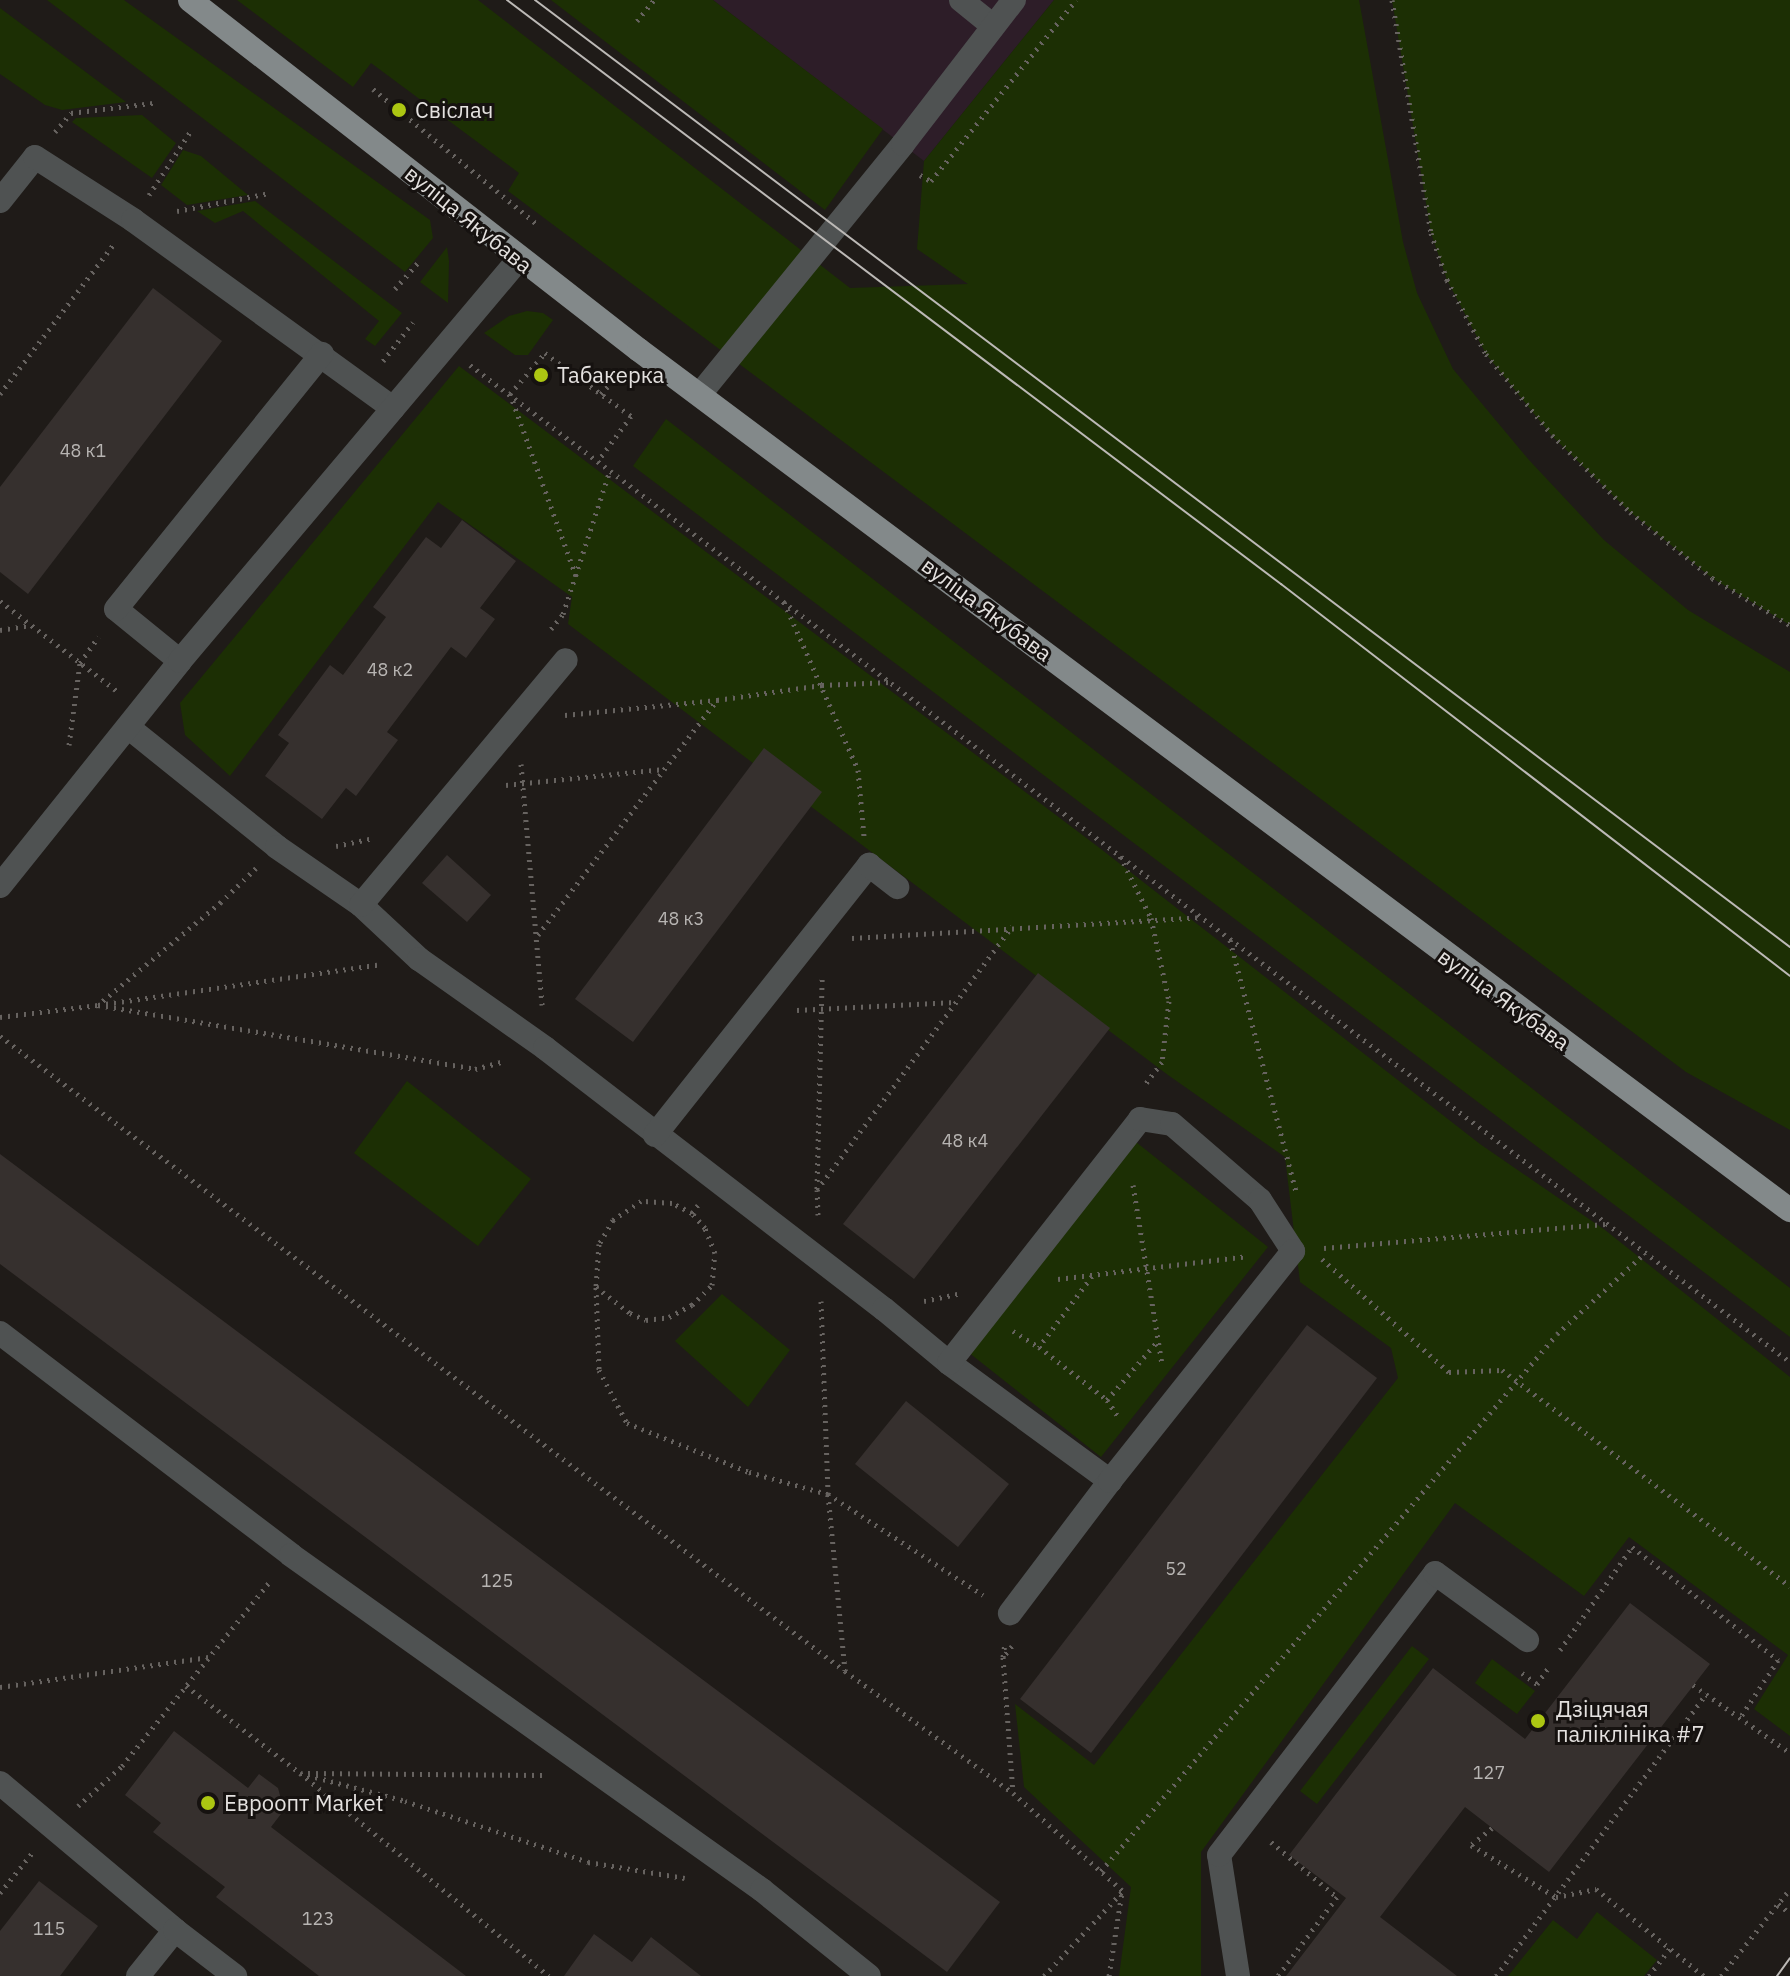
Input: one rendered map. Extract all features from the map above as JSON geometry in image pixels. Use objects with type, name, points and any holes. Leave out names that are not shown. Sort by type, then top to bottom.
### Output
[{"type":"main road","name":"вуліца Якубава","points":[[190,0],[519,259],[1437,949],[1790,1210]]},
{"type":"lane","points":[[961,0],[992,25]]},
{"type":"lane","points":[[700,394],[892,157],[1014,0]]},
{"type":"lane","points":[[0,201],[35,157],[133,220],[393,408]]},
{"type":"lane","points":[[0,886],[180,661],[519,259]]},
{"type":"lane","points":[[180,661],[116,609],[322,354]]},
{"type":"lane","points":[[361,905],[566,660]]},
{"type":"lane","points":[[135,719],[277,847],[361,905],[419,959],[545,1048],[713,1181],[884,1309],[949,1363],[1110,1481]]},
{"type":"lane","points":[[655,1135],[755,1011],[819,938],[869,865],[897,887]]},
{"type":"lane","points":[[949,1363],[1008,1283],[1140,1119],[1172,1124],[1260,1200],[1293,1251],[1110,1481],[1010,1613]]},
{"type":"lane","points":[[0,1333],[291,1555],[762,1890],[869,1976]]},
{"type":"lane","points":[[1238,1976],[1219,1855],[1435,1573],[1527,1640]]},
{"type":"lane","points":[[0,1783],[175,1930],[235,1976]]},
{"type":"lane","points":[[138,1976],[175,1930]]},
{"type":"path","points":[[637,21],[654,0]]},
{"type":"path","points":[[892,157],[931,181],[1076,0]]},
{"type":"path","points":[[1392,0],[1431,233],[1447,280],[1486,354],[1552,435],[1630,512],[1712,578],[1790,625]]},
{"type":"path","points":[[373,89],[486,182]]},
{"type":"path","points":[[35,157],[71,113],[153,103]]},
{"type":"path","points":[[0,394],[133,220],[190,132]]},
{"type":"path","points":[[133,220],[270,193]]},
{"type":"path","points":[[395,289],[420,260]]},
{"type":"path","points":[[445,347],[1790,1362]]},
{"type":"path","points":[[510,394],[545,353],[631,416],[598,461]]},
{"type":"path","points":[[510,394],[576,576]]},
{"type":"path","points":[[544,639],[563,614],[610,470]]},
{"type":"path","points":[[0,601],[80,663],[135,719]]},
{"type":"path","points":[[784,601],[858,770],[864,836],[855,849]]},
{"type":"path","points":[[68,750],[80,663],[116,609]]},
{"type":"path","points":[[0,630],[31,625]]},
{"type":"path","points":[[98,1005],[475,1069],[545,1048],[517,719],[717,700],[822,685],[891,682]]},
{"type":"path","points":[[537,936],[717,700]]},
{"type":"path","points":[[462,785],[473,791],[523,782],[665,769]]},
{"type":"path","points":[[331,847],[384,835]]},
{"type":"path","points":[[98,1005],[221,902],[277,847]]},
{"type":"path","points":[[1119,855],[1151,918],[1169,1001],[1162,1062],[1115,1123],[1124,1140],[1148,1267],[1159,1361],[1186,1385]]},
{"type":"path","points":[[845,1671],[828,1494],[817,1190],[821,1010],[819,938],[1202,917]]},
{"type":"path","points":[[817,1190],[1012,926]]},
{"type":"path","points":[[1230,940],[1300,1205]]},
{"type":"path","points":[[0,1017],[419,959]]},
{"type":"path","points":[[755,1011],[956,1002]]},
{"type":"path","points":[[0,1036],[845,1671],[1013,1793],[1123,1891]]},
{"type":"path","points":[[692,1213],[713,1181]]},
{"type":"path","points":[[596,1287],[630,1313],[646,1320],[669,1317],[692,1305],[712,1285],[715,1253],[705,1228],[692,1213],[672,1203],[641,1201],[613,1220],[599,1244],[596,1287],[599,1370],[627,1423],[749,1472],[828,1494],[1010,1613],[1003,1657]]},
{"type":"path","points":[[1606,1224],[1312,1249],[1449,1372],[1502,1370],[1790,1586]]},
{"type":"path","points":[[925,1310],[916,1303],[1008,1283],[1092,1276],[1293,1251]]},
{"type":"path","points":[[1101,1871],[1557,1334],[1645,1253]]},
{"type":"path","points":[[1092,1276],[1039,1347],[1107,1400],[1157,1343]]},
{"type":"path","points":[[1514,1667],[1537,1684],[1632,1547],[1778,1660],[1740,1718]]},
{"type":"path","points":[[0,1893],[54,1827],[122,1766],[291,1555]]},
{"type":"path","points":[[0,1687],[210,1657]]},
{"type":"path","points":[[1693,1685],[1790,1753]]},
{"type":"path","points":[[186,1686],[300,1773],[549,1976]]},
{"type":"path","points":[[1496,1976],[1706,1694]]},
{"type":"path","points":[[300,1773],[603,1776]]},
{"type":"path","points":[[300,1773],[405,1801],[588,1862],[699,1880]]},
{"type":"path","points":[[1492,1828],[1471,1845],[1556,1897],[1596,1889],[1704,1976]]},
{"type":"path","points":[[1267,1835],[1274,1848],[1337,1897],[1278,1976]]},
{"type":"path","points":[[1721,1976],[1790,1889]]},
{"type":"path","points":[[1044,1976],[1123,1891]]},
{"type":"path","points":[[1109,1976],[1123,1891]]},
{"type":"path","points":[[1778,1904],[1790,1913]]},
{"type":"path","points":[[1649,1976],[1671,1947]]},
{"type":"shaded area","points":[[713,0],[1054,0],[924,161]]},
{"type":"green space","points":[[47,0],[124,0],[430,220],[433,238],[405,272]]},
{"type":"green space","points":[[237,0],[478,0],[850,288],[968,284],[917,249],[924,161],[1054,0],[1359,0],[1403,242],[1417,293],[1453,369],[1529,460],[1604,540],[1688,610],[1790,672],[1790,1130],[1686,1072],[508,191],[519,173],[371,63],[353,87]]},
{"type":"green space","points":[[551,0],[713,0],[883,129],[825,210]]},
{"type":"green space","points":[[1392,0],[1790,0],[1790,625],[1712,578],[1630,512],[1552,436],[1486,354],[1447,280],[1431,233]]},
{"type":"green space","points":[[0,8],[126,102],[62,110],[45,105],[0,74]]},
{"type":"green space","points":[[142,115],[176,143],[152,178],[72,122],[76,118]]},
{"type":"green space","points":[[183,150],[201,156],[248,195],[187,205],[161,185]]},
{"type":"green space","points":[[255,201],[402,313],[375,346],[365,339],[379,321],[243,211],[215,223],[197,211]]},
{"type":"green space","points":[[447,247],[449,261],[448,303],[420,282]]},
{"type":"green space","points":[[527,311],[543,313],[553,320],[528,355],[515,355],[484,333],[509,316]]},
{"type":"green space","points":[[459,366],[1097,846],[1480,1144],[1605,1230],[1790,1377],[1790,1736],[1754,1709],[1788,1655],[1629,1537],[1584,1596],[1455,1503],[1201,1852],[1201,1976],[1119,1976],[1131,1887],[1024,1787],[1015,1704],[1094,1765],[1398,1378],[1391,1348],[1300,1282],[1285,1157],[1168,1075],[568,624],[572,597],[438,502],[230,776],[185,735],[180,703]]},
{"type":"green space","points":[[666,419],[1790,1288],[1790,1337],[633,466]]},
{"type":"green space","points":[[407,1081],[531,1179],[478,1246],[354,1153]]},
{"type":"green space","points":[[1136,1142],[1268,1247],[1101,1457],[968,1352]]},
{"type":"green space","points":[[722,1294],[790,1350],[748,1407],[675,1341]]},
{"type":"green space","points":[[1412,1646],[1429,1659],[1317,1804],[1300,1791]]},
{"type":"green space","points":[[1492,1659],[1535,1691],[1517,1714],[1475,1683]]},
{"type":"green space","points":[[1597,1912],[1657,1960],[1644,1976],[1508,1976],[1553,1920],[1577,1939]]},
{"type":"building","points":[[153,288],[222,341],[28,594],[0,572],[0,487]]},
{"type":"building","points":[[462,520],[516,561],[480,608],[495,619],[466,658],[451,647],[387,732],[398,740],[356,796],[346,788],[322,819],[265,776],[289,743],[278,735],[330,665],[343,675],[386,617],[373,607],[426,537],[441,548]]},
{"type":"building","points":[[764,748],[822,792],[633,1042],[575,999]]},
{"type":"building","points":[[447,855],[491,895],[467,922],[422,883]]},
{"type":"building","points":[[1038,973],[1110,1028],[914,1279],[843,1224]]},
{"type":"building","points":[[0,1154],[1000,1902],[947,1972],[0,1264]]},
{"type":"building","points":[[1307,1325],[1377,1378],[1091,1753],[1020,1699]]},
{"type":"building","points":[[906,1401],[1009,1484],[958,1547],[855,1464]]},
{"type":"building","points":[[1630,1603],[1710,1664],[1549,1872],[1465,1807],[1380,1917],[1457,1976],[1286,1976],[1346,1898],[1289,1855],[1433,1668],[1525,1739]]},
{"type":"building","points":[[174,1731],[248,1788],[259,1774],[278,1788],[284,1810],[271,1827],[466,1976],[319,1976],[216,1897],[225,1887],[153,1832],[161,1823],[125,1795]]},
{"type":"building","points":[[39,1881],[98,1926],[60,1976],[0,1976],[0,1931]]},
{"type":"building","points":[[594,1934],[632,1962],[651,1937],[701,1976],[564,1976]]},
{"type":"tram line","points":[[507,0],[1281,584],[1790,976]]},
{"type":"tram line","points":[[535,0],[1790,947]]},
{"type":"tram line","points":[[1777,1976],[1790,1958]]},
{"type":"place","name":"Свіслач","points":[[399,110]]},
{"type":"place","name":"Табакерка","points":[[541,375]]},
{"type":"place","name":"Дзіцячая паліклініка #7","points":[[1538,1721]]},
{"type":"place","name":"Евроопт Market","points":[[208,1803]]}]
